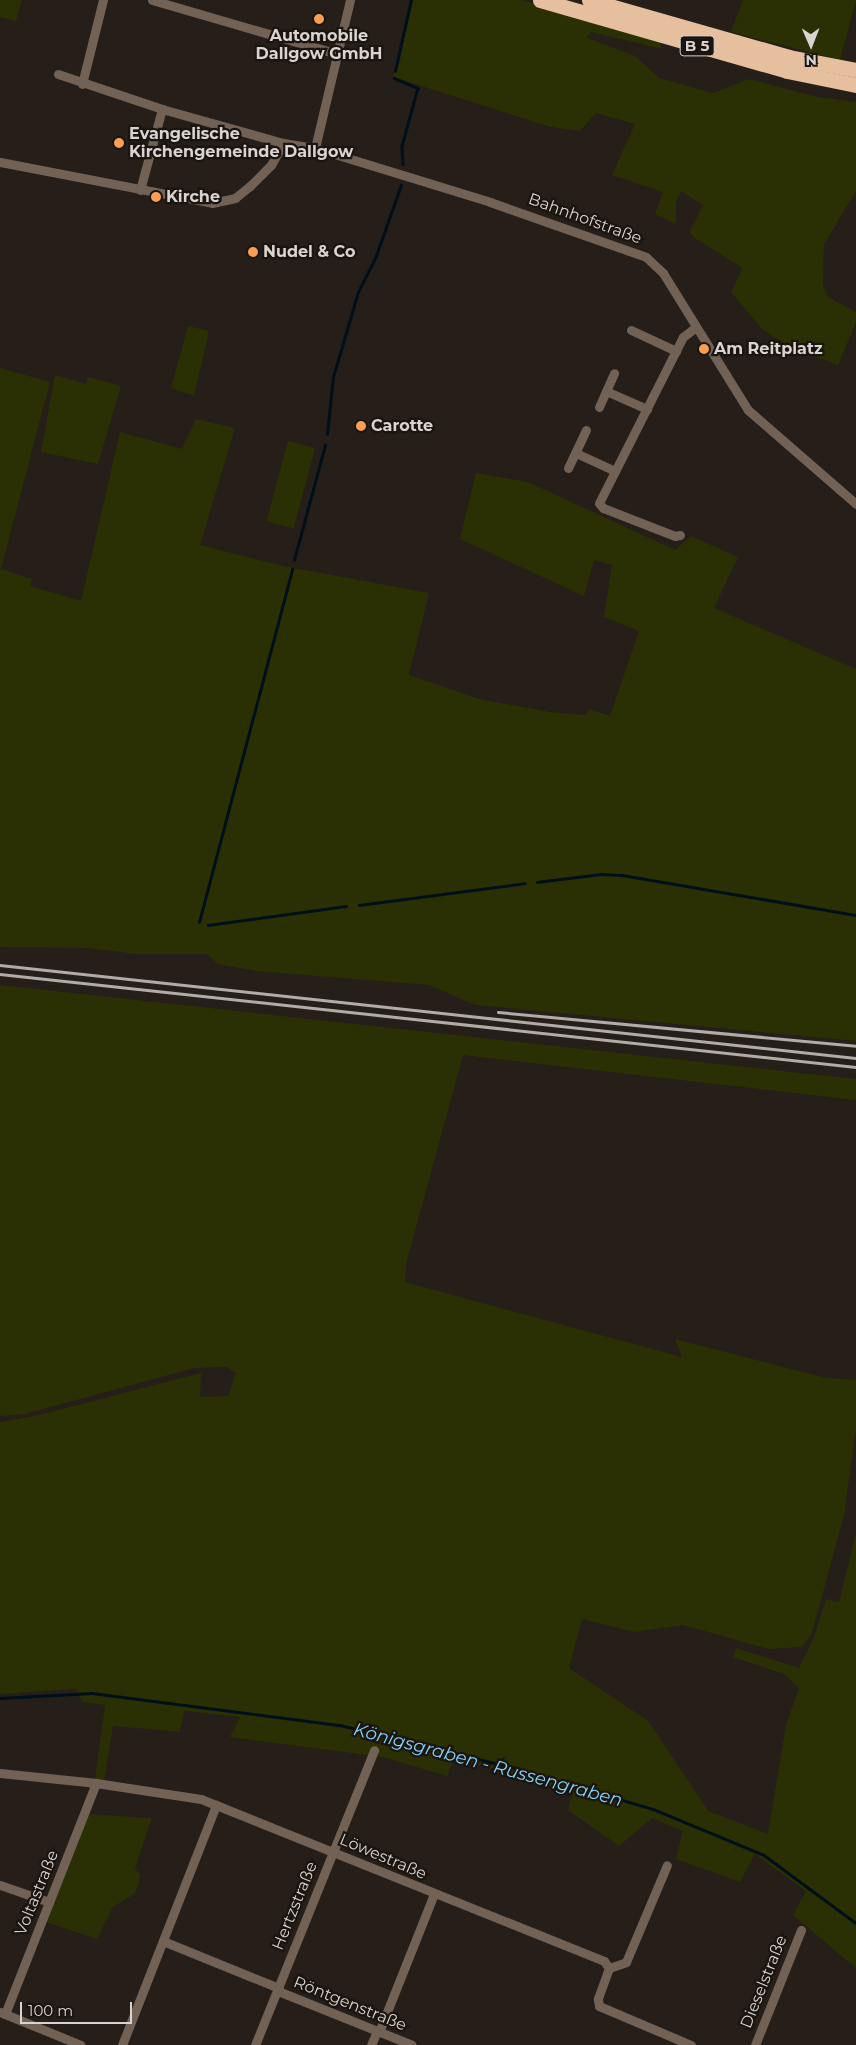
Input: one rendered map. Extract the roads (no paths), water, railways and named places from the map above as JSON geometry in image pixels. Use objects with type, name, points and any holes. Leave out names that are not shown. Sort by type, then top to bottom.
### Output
[{"type":"highway","name":"B 5","points":[[540,0],[761,64],[856,85]]},
{"type":"highway","name":"B 5","points":[[589,0],[789,57],[856,70]]},
{"type":"street","points":[[82,84],[102,0]]},
{"type":"street","points":[[152,0],[338,54]]},
{"type":"street","points":[[315,148],[350,0]]},
{"type":"street","name":"Bahnhofstraße","points":[[58,74],[82,84],[162,109],[282,143],[315,148],[490,202],[646,257],[659,268],[748,410],[856,504]]},
{"type":"street","points":[[140,190],[162,109]]},
{"type":"street","points":[[0,162],[212,203],[224,202],[235,198],[271,165],[282,143]]},
{"type":"street","points":[[680,535],[676,536],[600,507],[600,500],[683,337],[696,327]]},
{"type":"street","points":[[631,330],[676,351]]},
{"type":"street","points":[[598,407],[614,373]]},
{"type":"street","points":[[606,391],[646,409]]},
{"type":"street","points":[[568,468],[586,430]]},
{"type":"street","points":[[576,453],[615,471]]},
{"type":"street","name":"Hertzstraße","points":[[255,2045],[374,1750]]},
{"type":"street","name":"Löwestraße","points":[[0,1773],[96,1783],[201,1799],[604,1961],[609,1968]]},
{"type":"street","name":"Voltastraße","points":[[3,2013],[96,1783]]},
{"type":"street","points":[[122,2045],[216,1805]]},
{"type":"street","points":[[667,1865],[626,1962],[609,1968],[598,1999],[598,2006],[691,2045]]},
{"type":"street","points":[[0,1884],[49,1902]]},
{"type":"street","points":[[371,2045],[434,1894]]},
{"type":"street","name":"Dieselstraße","points":[[755,2045],[801,1930]]},
{"type":"street","name":"Röntgenstraße","points":[[162,1942],[412,2045]]},
{"type":"street","points":[[3,2013],[81,2045]]},
{"type":"waterway","points":[[395,71],[411,0]]},
{"type":"waterway","points":[[394,78],[418,88],[402,146],[403,164]]},
{"type":"waterway","points":[[327,434],[333,377],[358,292],[376,256],[401,185]]},
{"type":"waterway","points":[[294,560],[325,445]]},
{"type":"waterway","points":[[199,922],[292,569]]},
{"type":"waterway","points":[[537,882],[601,874],[622,875],[856,915]]},
{"type":"waterway","points":[[359,905],[525,883]]},
{"type":"waterway","points":[[208,925],[346,906]]},
{"type":"waterway","name":"Königsgraben - Russengraben","points":[[0,1698],[92,1693],[340,1725],[511,1767],[653,1809],[764,1855],[856,1923]]},
{"type":"railway","points":[[0,965],[856,1058]]},
{"type":"railway","points":[[0,974],[856,1067]]},
{"type":"railway","points":[[498,1012],[856,1046]]},
{"type":"place","name":"Automobile Dallgow GmbH","points":[[319,19]]},
{"type":"place","name":"Evangelische Kirchengemeinde Dallgow","points":[[119,143]]},
{"type":"place","name":"Kirche","points":[[156,197]]},
{"type":"place","name":"Nudel & Co","points":[[253,252]]},
{"type":"place","name":"Am Reitplatz","points":[[704,349]]},
{"type":"place","name":"Carotte","points":[[361,426]]}]
